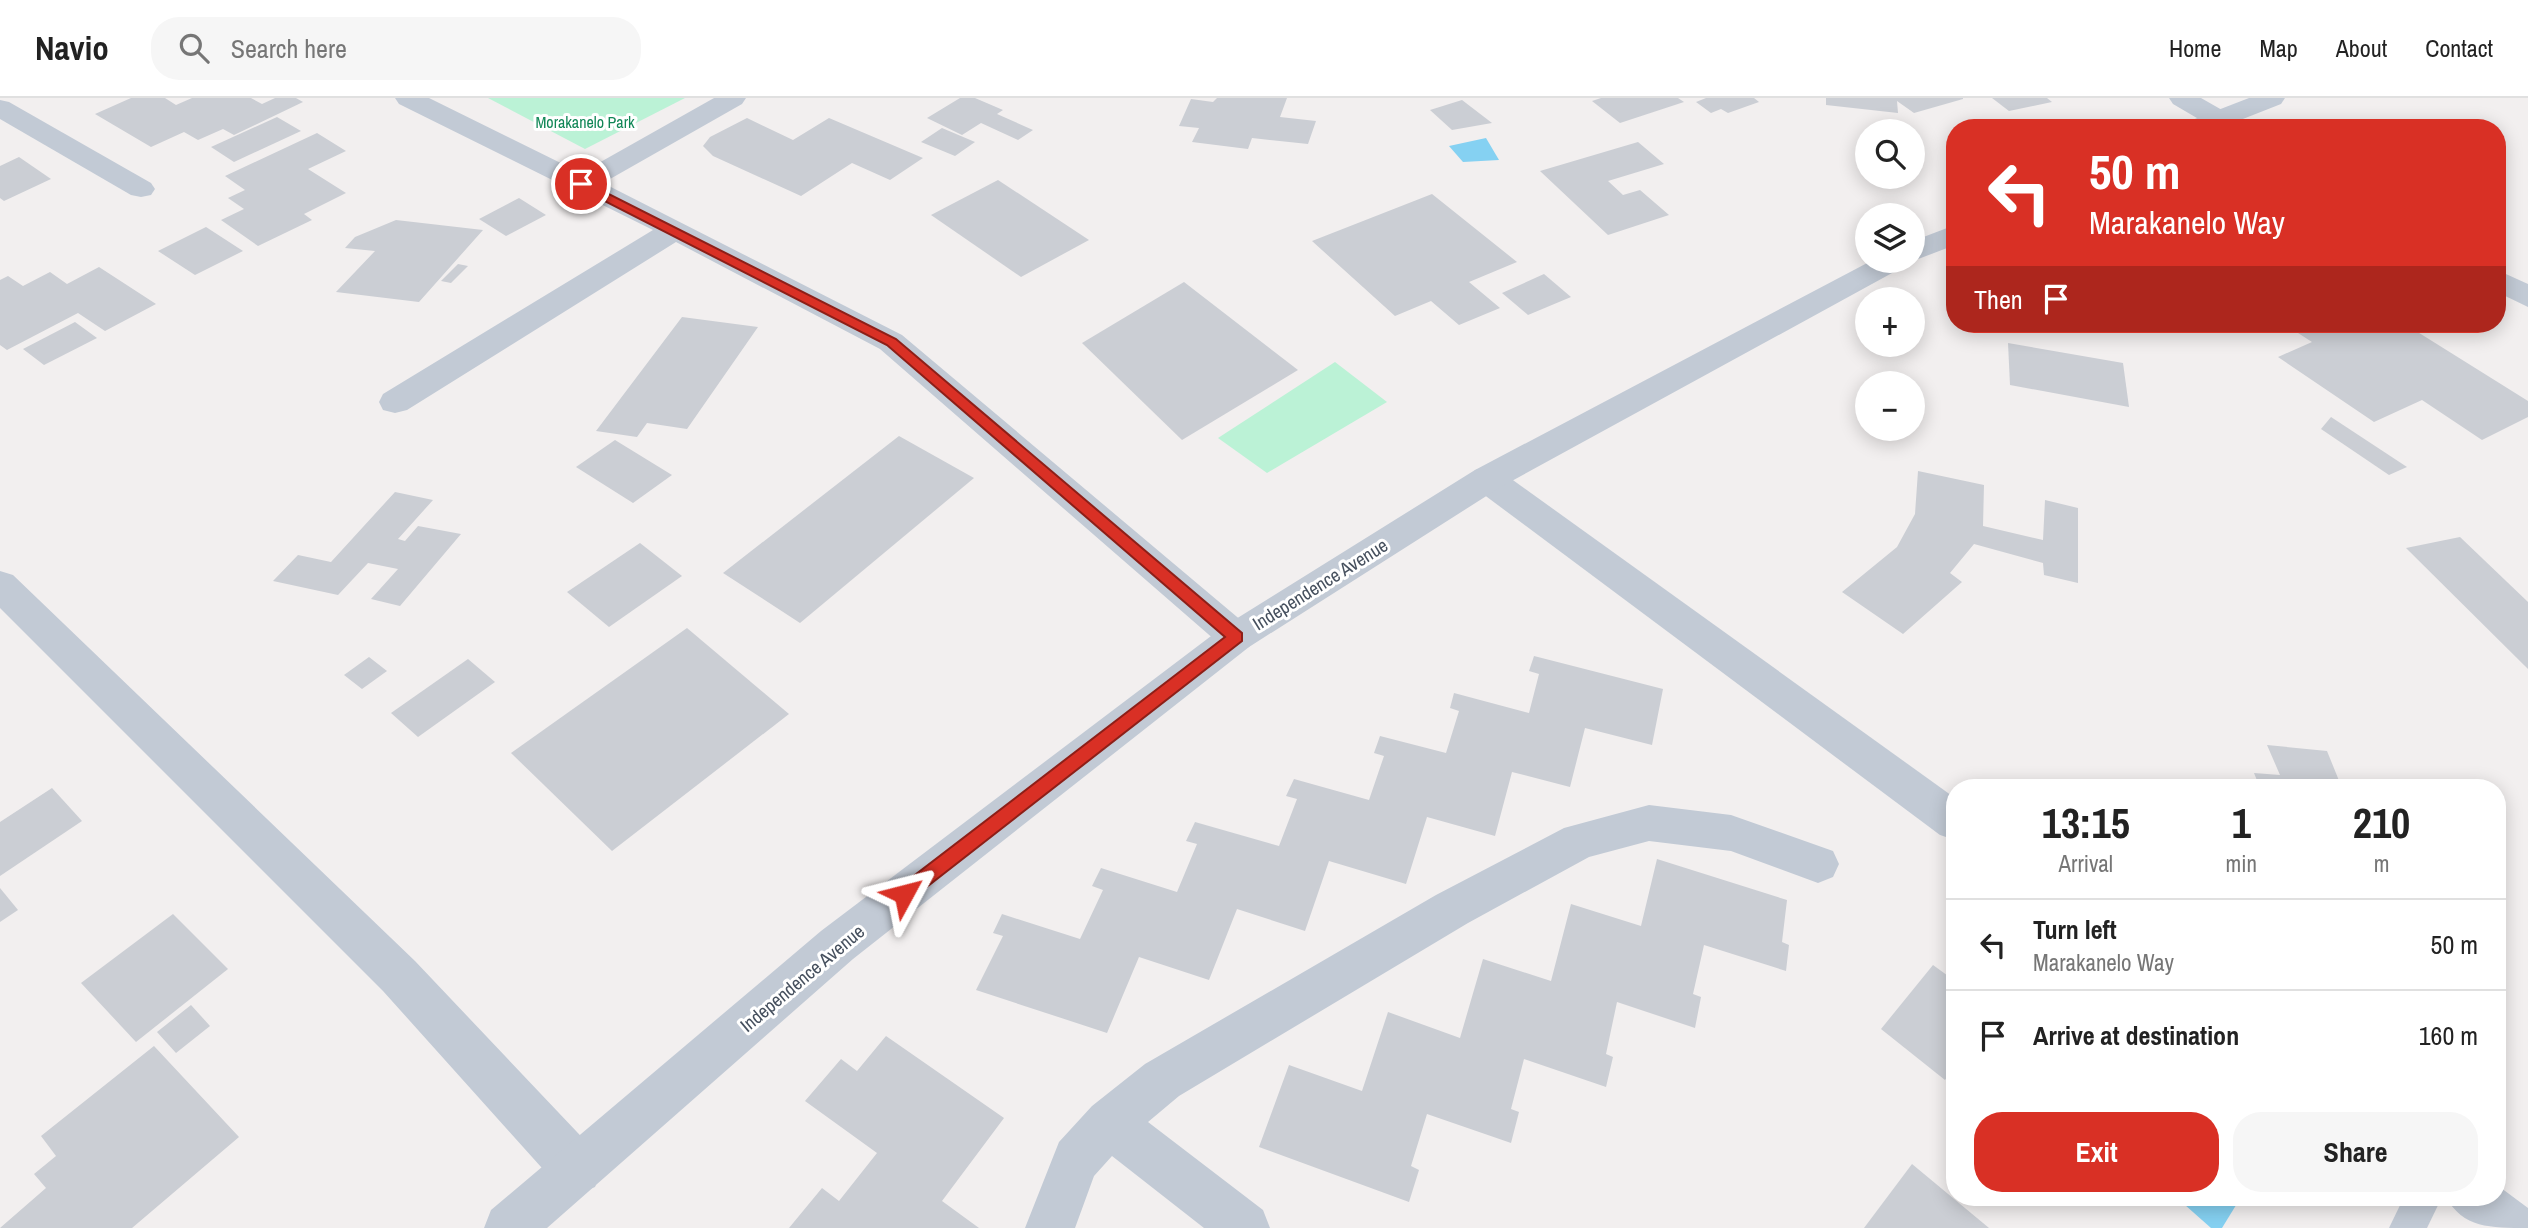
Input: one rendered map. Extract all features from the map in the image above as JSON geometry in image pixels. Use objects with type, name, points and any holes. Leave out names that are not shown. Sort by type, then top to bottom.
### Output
[{"type":"street","points":[[408,98],[674,230],[891,342],[1236,637]]},
{"type":"street","points":[[581,184],[733,98]]},
{"type":"street","points":[[2182,98],[2208,119]]},
{"type":"street","points":[[2228,119],[2272,98]]},
{"type":"street","points":[[0,108],[142,189]]},
{"type":"street","points":[[395,402],[674,230]]},
{"type":"street","points":[[1925,247],[1946,238]]},
{"type":"street","name":"Independence Avenue","points":[[509,1228],[837,946],[1236,637],[1487,479],[1871,273]]},
{"type":"street","points":[[2506,284],[2528,296]]},
{"type":"street","points":[[1487,479],[1946,815]]},
{"type":"street","points":[[0,586],[399,976],[577,1169]]},
{"type":"street","points":[[1050,1228],[1052,1216],[1076,1159],[1109,1123],[1162,1080],[1452,909],[1579,841],[1649,823],[1731,833],[1818,863]]},
{"type":"street","points":[[1109,1123],[1245,1228]]},
{"type":"street","points":[[2483,1206],[2513,1228]]},
{"type":"lane","points":[[2407,1228],[2419,1206]]},
{"type":"green space","name":"Morakanelo Park","points":[[488,98],[685,98],[585,149]]},
{"type":"green space","points":[[1335,362],[1387,402],[1267,473],[1218,438]]},
{"type":"water","points":[[1486,138],[1499,160],[1463,162],[1449,146]]},
{"type":"water","points":[[2186,1206],[2235,1206],[2222,1228],[2211,1228]]},
{"type":"building","points":[[131,98],[165,98],[176,105],[192,98],[251,98],[262,104],[275,98],[296,98],[303,102],[234,135],[223,129],[198,140],[184,132],[151,147],[95,114]]},
{"type":"building","points":[[960,98],[975,98],[1003,110],[997,114],[1033,130],[1018,140],[981,123],[962,135],[927,118]]},
{"type":"building","points":[[1217,98],[1287,98],[1280,117],[1316,121],[1308,144],[1252,138],[1248,149],[1192,142],[1199,128],[1179,126],[1191,99],[1213,102]]},
{"type":"building","points":[[1601,98],[1678,98],[1684,102],[1620,123],[1592,101]]},
{"type":"building","points":[[1706,98],[1754,98],[1759,102],[1728,113],[1721,109],[1711,113],[1696,102]]},
{"type":"building","points":[[1826,98],[1963,99],[1914,113],[1897,101],[1898,113],[1826,105]]},
{"type":"building","points":[[1992,98],[2047,98],[2052,102],[2009,111]]},
{"type":"building","points":[[1462,100],[1492,123],[1452,130],[1430,110]]},
{"type":"building","points":[[277,117],[301,131],[234,162],[211,147]]},
{"type":"building","points":[[747,118],[793,140],[829,118],[923,158],[890,180],[852,163],[801,196],[713,156],[703,146],[710,137]]},
{"type":"building","points":[[942,128],[975,142],[955,156],[921,142]]},
{"type":"building","points":[[317,133],[346,151],[308,169],[346,193],[304,214],[312,220],[258,246],[221,220],[244,209],[228,198],[245,190],[225,176]]},
{"type":"building","points":[[1638,142],[1664,164],[1608,181],[1623,195],[1640,190],[1669,215],[1608,235],[1540,171]]},
{"type":"building","points":[[19,157],[51,179],[4,201],[0,198],[0,166]]},
{"type":"building","points":[[998,180],[1089,240],[1021,277],[931,215]]},
{"type":"building","points":[[1432,194],[1517,262],[1469,282],[1500,308],[1459,325],[1431,301],[1395,316],[1312,241]]},
{"type":"building","points":[[519,198],[546,215],[506,236],[479,219]]},
{"type":"building","points":[[396,220],[483,230],[419,302],[336,292],[375,251],[345,248],[355,237]]},
{"type":"building","points":[[206,227],[243,251],[195,275],[158,251]]},
{"type":"building","points":[[458,264],[468,266],[451,283],[441,281]]},
{"type":"building","points":[[99,267],[156,304],[105,331],[78,313],[7,350],[0,345],[0,280],[8,276],[23,286],[50,272],[67,284]]},
{"type":"building","points":[[1544,274],[1571,297],[1528,315],[1502,293]]},
{"type":"building","points":[[1184,282],[1298,370],[1182,440],[1082,343]]},
{"type":"building","points":[[682,317],[758,327],[687,429],[647,423],[637,437],[596,431]]},
{"type":"building","points":[[75,322],[97,338],[44,365],[23,349]]},
{"type":"building","points":[[2298,333],[2419,333],[2528,401],[2528,417],[2482,440],[2422,400],[2374,422],[2278,357],[2312,342]]},
{"type":"building","points":[[2008,343],[2123,363],[2129,407],[2010,385]]},
{"type":"building","points":[[2331,417],[2407,467],[2389,475],[2321,429]]},
{"type":"building","points":[[899,436],[974,478],[800,623],[723,573]]},
{"type":"building","points":[[615,440],[672,475],[633,503],[576,467]]},
{"type":"building","points":[[1918,471],[1984,485],[1983,526],[2043,540],[2045,500],[2078,508],[2078,583],[2044,575],[2043,563],[1974,544],[1950,573],[1962,582],[1903,634],[1842,592],[1897,547],[1915,514]]},
{"type":"building","points":[[395,492],[433,500],[398,539],[405,541],[418,526],[461,534],[400,606],[371,599],[398,569],[368,563],[338,595],[273,581],[298,555],[331,562]]},
{"type":"building","points":[[2460,537],[2528,602],[2528,669],[2406,548]]},
{"type":"building","points":[[640,543],[682,576],[609,627],[567,592]]},
{"type":"building","points":[[687,628],[789,714],[612,851],[511,753]]},
{"type":"building","points":[[1534,656],[1663,689],[1652,745],[1585,728],[1570,787],[1512,772],[1495,836],[1427,817],[1406,884],[1329,861],[1305,931],[1237,909],[1209,980],[1139,957],[1107,1033],[976,990],[1003,936],[993,933],[1002,914],[1080,939],[1103,890],[1092,886],[1101,868],[1177,892],[1197,844],[1186,841],[1195,822],[1279,846],[1297,799],[1286,796],[1294,779],[1369,800],[1384,756],[1374,753],[1380,736],[1446,753],[1459,711],[1450,708],[1454,693],[1529,713],[1539,674],[1529,671]]},
{"type":"building","points":[[369,657],[387,671],[362,689],[344,675]]},
{"type":"building","points":[[468,659],[495,682],[418,737],[391,713]]},
{"type":"building","points":[[2267,745],[2327,751],[2338,779],[2256,779],[2254,773],[2280,775]]},
{"type":"building","points":[[52,788],[82,821],[0,876],[0,822]]},
{"type":"building","points":[[1657,859],[1787,900],[1782,942],[1789,945],[1786,971],[1704,945],[1693,994],[1701,997],[1695,1028],[1617,1002],[1606,1054],[1613,1057],[1606,1087],[1524,1059],[1511,1109],[1519,1112],[1511,1143],[1427,1114],[1411,1166],[1419,1170],[1409,1202],[1259,1147],[1289,1065],[1362,1091],[1388,1012],[1460,1038],[1483,959],[1551,981],[1571,904],[1641,926]]},
{"type":"building","points":[[0,888],[18,910],[0,922]]},
{"type":"building","points":[[173,914],[228,969],[136,1042],[81,983]]},
{"type":"building","points":[[1933,965],[1946,974],[1945,1080],[1881,1029]]},
{"type":"building","points":[[191,1005],[210,1026],[176,1053],[157,1032]]},
{"type":"building","points":[[886,1036],[1004,1118],[942,1201],[979,1228],[789,1228],[822,1188],[839,1201],[877,1153],[805,1101],[841,1059],[857,1071]]},
{"type":"building","points":[[154,1046],[239,1137],[132,1228],[0,1228],[46,1188],[34,1174],[56,1156],[41,1136]]},
{"type":"building","points":[[1912,1164],[1946,1192],[1946,1206],[1963,1206],[1989,1228],[1864,1228]]},
{"type":"route","points":[[581,184],[738,261],[891,342],[1236,637],[904,894]]}]
